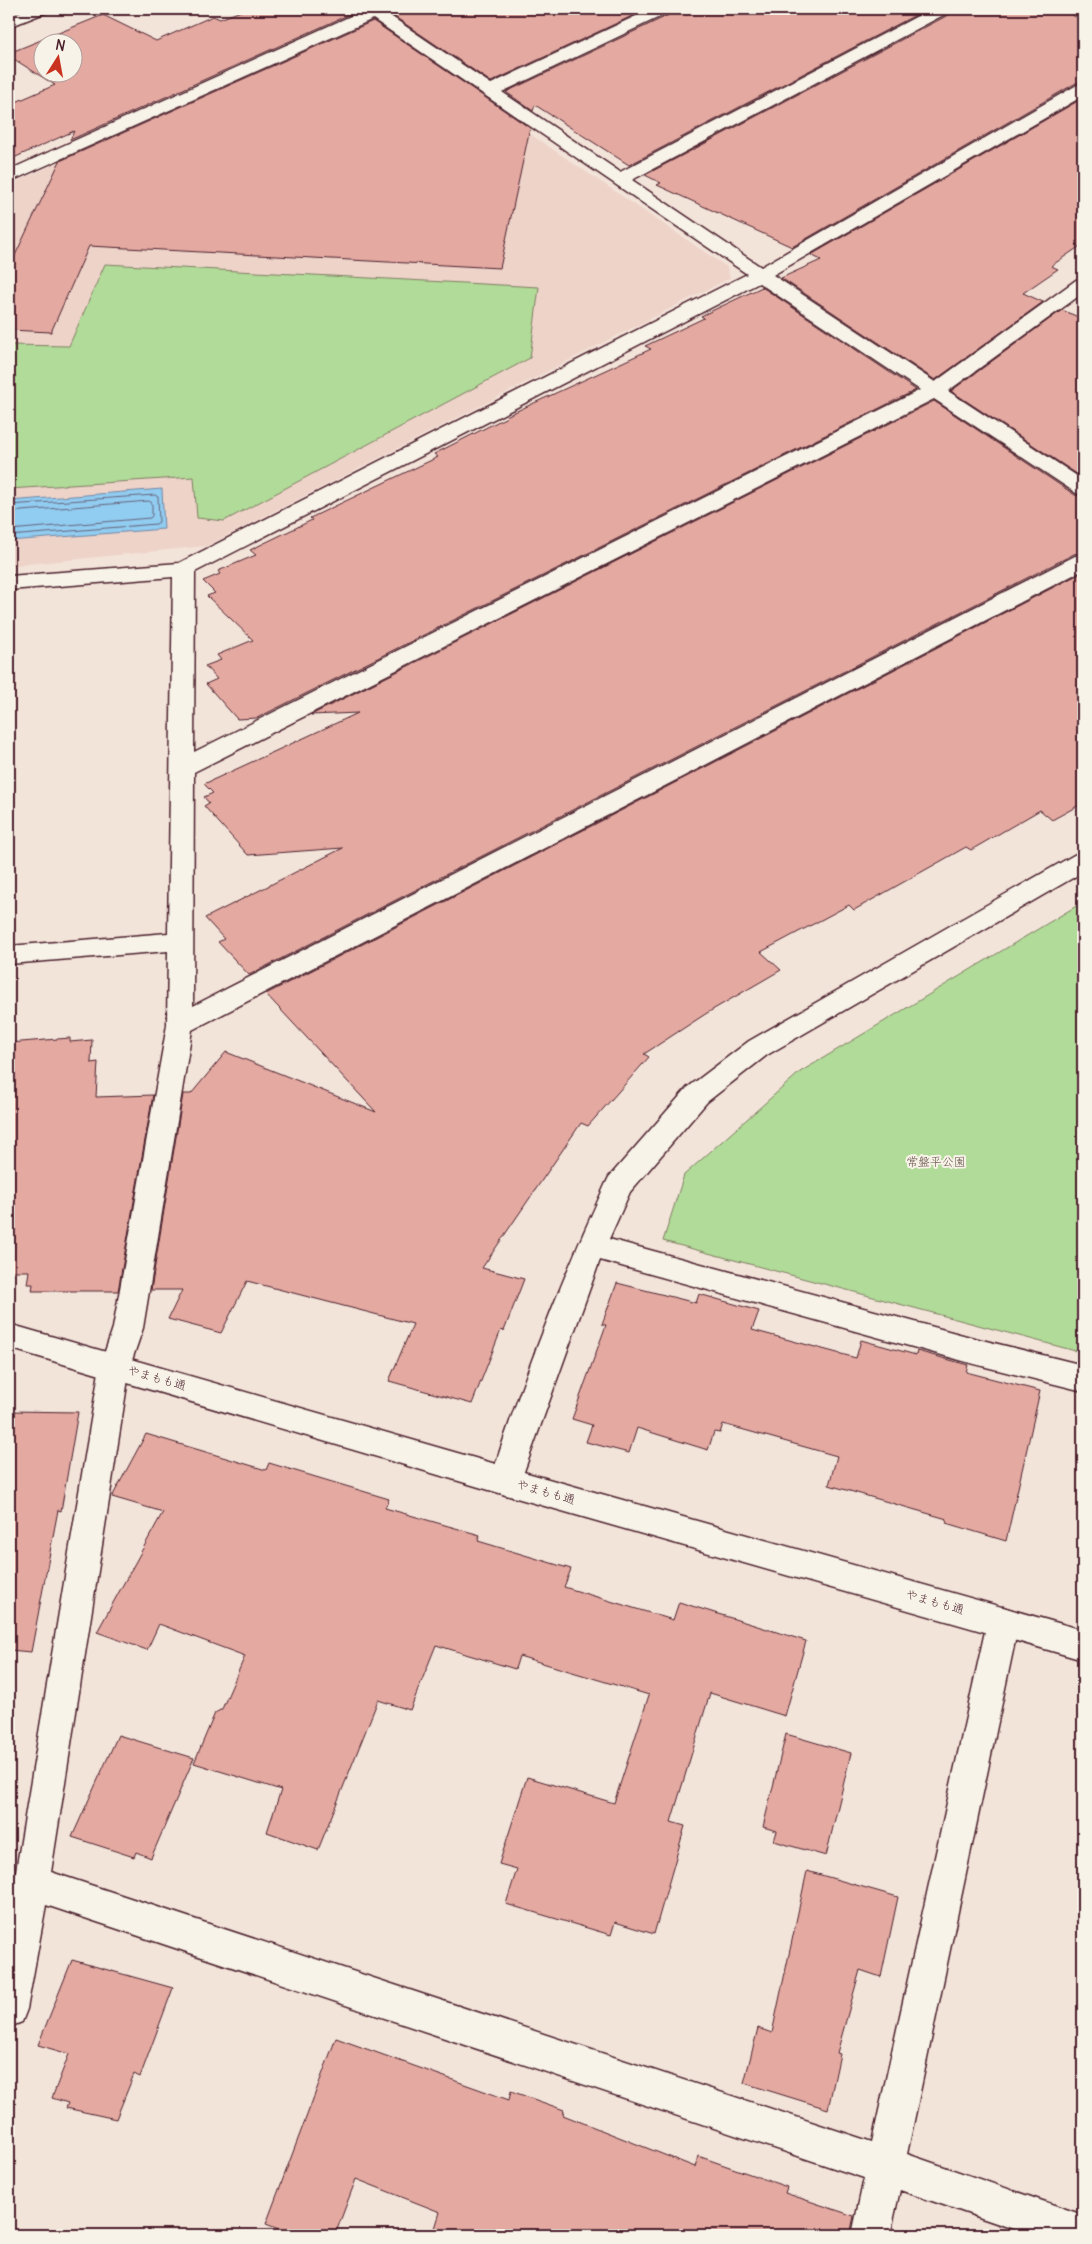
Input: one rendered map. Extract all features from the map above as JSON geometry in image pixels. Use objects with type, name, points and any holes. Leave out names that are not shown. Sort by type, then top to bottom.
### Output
[{"type":"street","points":[[9,22],[41,9]]},
{"type":"street","points":[[490,92],[664,9]]},
{"type":"street","points":[[620,179],[943,9]]},
{"type":"street","points":[[9,177],[375,10],[490,92],[760,275],[1083,488]]},
{"type":"street","points":[[9,583],[184,569],[760,275],[1083,89]]},
{"type":"street","points":[[182,768],[936,390],[1083,284]]},
{"type":"street","points":[[180,1025],[1083,561]]},
{"type":"street","points":[[9,2009],[32,1883],[115,1366],[128,1328],[180,1025],[184,569]]},
{"type":"street","points":[[506,1481],[591,1246],[618,1185],[696,1095],[758,1048],[1083,861]]},
{"type":"street","points":[[9,955],[181,941]]},
{"type":"street","points":[[591,1246],[974,1351],[1083,1378]]},
{"type":"street","name":"やまもも通","points":[[9,1336],[506,1481],[1083,1645]]},
{"type":"street","points":[[871,2235],[1003,1622]]},
{"type":"street","points":[[32,1883],[886,2166],[1083,2234]]},
{"type":"shaded area","points":[[349,29],[376,30],[727,267],[730,278],[207,546],[9,566],[9,185]]},
{"type":"green space","points":[[105,264],[539,287],[530,358],[224,521],[197,518],[194,477],[9,489],[9,345],[69,346]]},
{"type":"green space","name":"常盤平公園","points":[[1083,902],[1083,1353],[663,1241],[684,1175],[800,1072]]},
{"type":"water","points":[[162,489],[164,529],[9,541],[9,501]]},
{"type":"building","points":[[246,9],[359,10],[70,140],[74,131],[9,160],[9,105],[55,85],[50,82],[82,82],[82,32],[61,32],[103,15],[156,41],[213,16],[220,19]]},
{"type":"building","points":[[391,9],[647,9],[491,82],[389,13]]},
{"type":"building","points":[[674,9],[927,9],[629,165],[535,105],[533,111],[506,92],[671,14]]},
{"type":"building","points":[[953,9],[1058,9],[1083,20],[1083,82],[1076,83],[792,247],[657,185],[661,183],[645,175],[950,14]]},
{"type":"building","points":[[373,21],[530,128],[500,268],[89,246],[51,332],[9,330],[9,268],[60,161]]},
{"type":"building","points":[[32,44],[32,70],[9,56],[9,53]]},
{"type":"building","points":[[1083,98],[1083,244],[1051,266],[1058,269],[1023,293],[1043,302],[935,380],[781,278],[821,260],[811,255]]},
{"type":"building","points":[[762,287],[916,390],[257,718],[237,719],[206,684],[217,679],[205,666],[221,660],[217,655],[253,640],[207,596],[215,593],[203,581],[220,574],[218,571],[256,555],[250,550],[312,520],[310,518],[438,457],[434,454],[506,416],[651,349],[645,346],[704,318],[701,316]]},
{"type":"building","points":[[1062,310],[1083,319],[1083,478],[951,391]]},
{"type":"building","points":[[934,401],[1075,495],[1083,497],[1083,552],[1074,554],[249,975],[218,942],[224,939],[205,918],[343,848],[248,855],[204,806],[209,803],[204,797],[213,793],[204,784],[358,713],[311,715]]},
{"type":"building","points":[[1083,572],[1083,803],[1052,820],[1040,810],[971,850],[966,847],[854,910],[849,905],[761,952],[781,970],[707,1013],[644,1054],[649,1057],[588,1126],[581,1123],[482,1268],[524,1279],[504,1331],[501,1330],[472,1404],[389,1381],[413,1324],[247,1281],[221,1333],[168,1319],[182,1290],[151,1290],[183,1094],[191,1094],[226,1052],[376,1112],[266,994]]},
{"type":"building","points":[[70,1038],[70,1042],[92,1040],[91,1063],[98,1062],[96,1097],[153,1095],[118,1291],[32,1291],[33,1284],[27,1284],[29,1271],[9,1271],[9,1043]]},
{"type":"building","points":[[617,1283],[696,1303],[699,1294],[759,1311],[752,1330],[856,1358],[861,1340],[916,1355],[917,1351],[968,1365],[966,1372],[1040,1391],[1006,1541],[946,1523],[947,1519],[829,1485],[837,1456],[723,1424],[720,1433],[714,1432],[708,1450],[637,1428],[629,1453],[586,1442],[592,1425],[572,1419],[606,1325],[602,1324]]},
{"type":"building","points":[[9,1411],[78,1412],[61,1511],[58,1510],[31,1652],[9,1650]]},
{"type":"building","points":[[146,1434],[266,1470],[269,1463],[389,1499],[385,1508],[480,1535],[478,1541],[571,1569],[564,1587],[673,1620],[679,1602],[806,1641],[785,1716],[710,1693],[671,1822],[685,1826],[654,1934],[615,1922],[611,1935],[506,1904],[517,1869],[499,1864],[527,1777],[614,1803],[649,1695],[519,1656],[515,1669],[436,1645],[410,1710],[378,1700],[318,1850],[267,1832],[281,1790],[194,1763],[215,1713],[222,1709],[245,1656],[159,1624],[147,1650],[97,1632],[163,1512],[112,1497]]},
{"type":"building","points":[[786,1734],[851,1753],[826,1856],[774,1841],[777,1831],[763,1827]]},
{"type":"building","points":[[118,1735],[194,1758],[151,1858],[136,1852],[134,1857],[72,1837]]},
{"type":"building","points":[[807,1871],[898,1897],[881,1977],[860,1970],[837,2053],[840,2054],[828,2109],[744,2083],[758,2028],[772,2033]]},
{"type":"building","points":[[72,1960],[173,1988],[140,2077],[134,2074],[116,2119],[66,2108],[68,2103],[52,2098],[69,2054],[38,2045]]},
{"type":"building","points":[[336,2038],[509,2100],[511,2091],[564,2110],[563,2115],[695,2167],[698,2156],[787,2187],[785,2193],[854,2216],[850,2235],[433,2235],[440,2212],[356,2179],[335,2235],[294,2235],[266,2224]]}]
